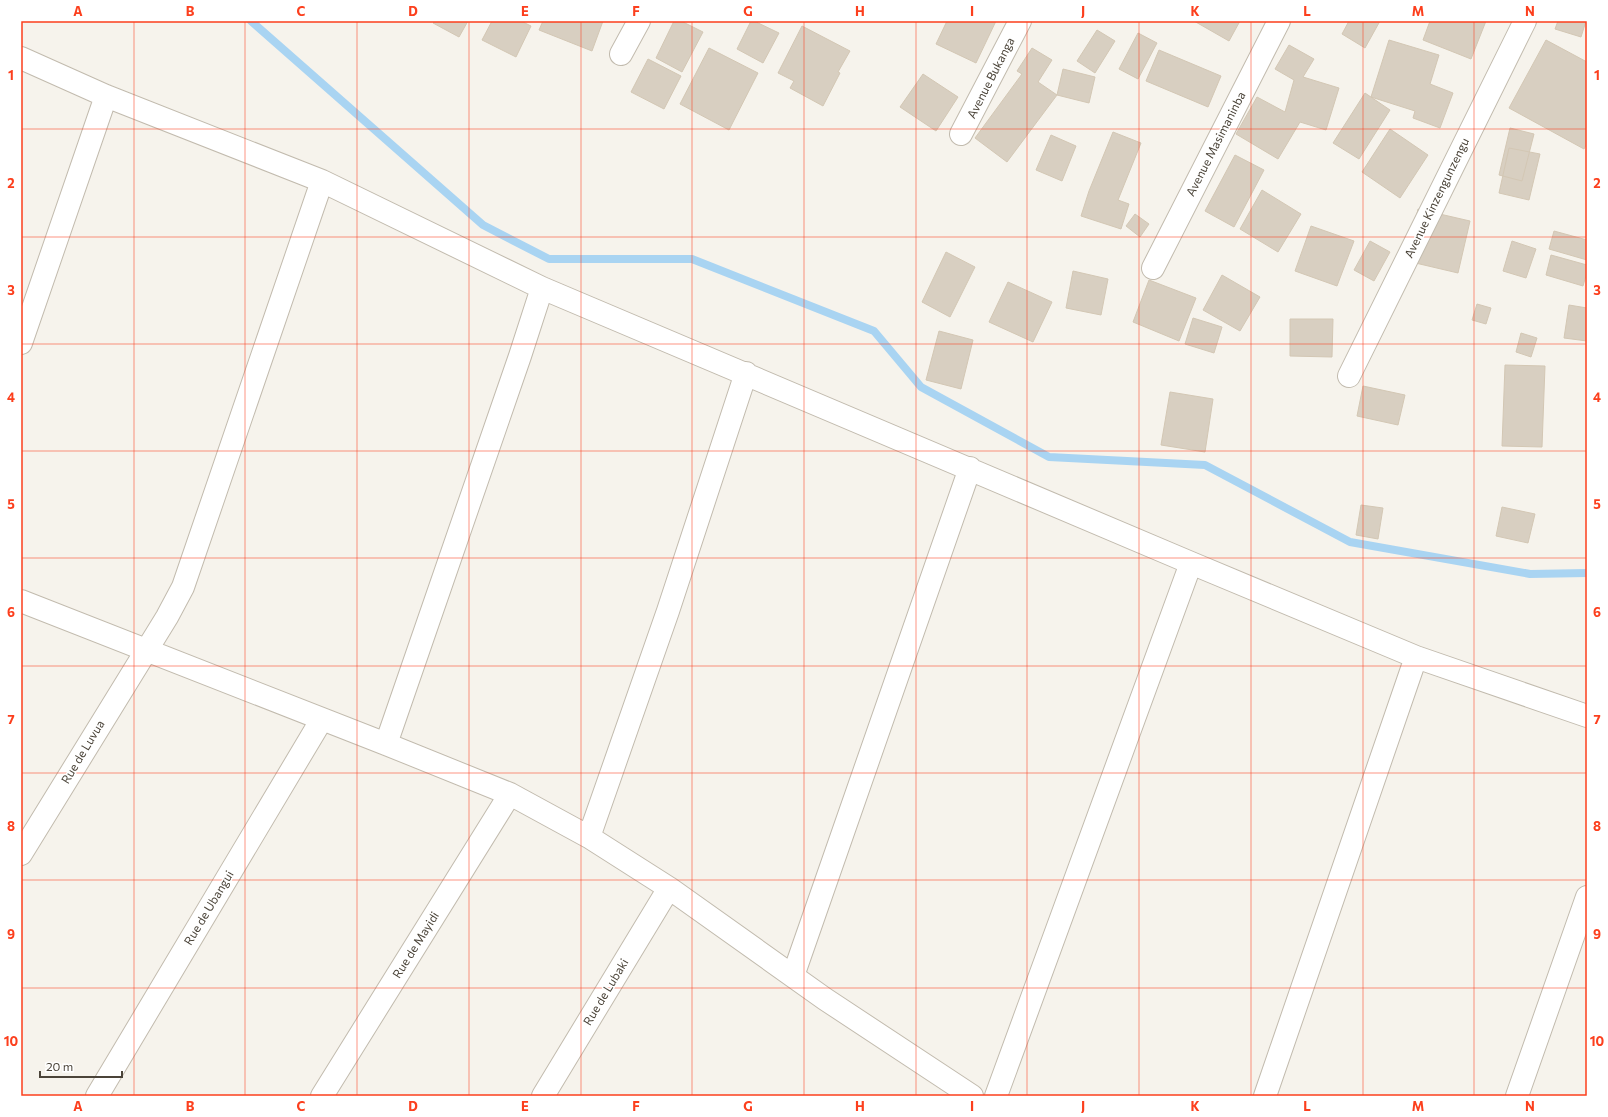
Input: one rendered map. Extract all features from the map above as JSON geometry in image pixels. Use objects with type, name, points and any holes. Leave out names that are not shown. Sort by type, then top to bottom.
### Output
[{"type":"street","points":[[621,54],[639,21]]},
{"type":"street","name":"Avenue Bukanga","points":[[961,134],[1020,21]]},
{"type":"street","name":"Avenue Masimaninba","points":[[1153,268],[1279,21]]},
{"type":"street","name":"Avenue Kinzengunzengu","points":[[1349,376],[1525,21]]},
{"type":"street","points":[[21,58],[106,96],[322,181],[542,288],[746,373],[1191,563],[1416,657],[1587,716]]},
{"type":"street","points":[[21,343],[106,96]]},
{"type":"street","name":"Rue de Luvua","points":[[21,854],[167,617],[182,587],[322,181]]},
{"type":"street","points":[[386,744],[542,288]]},
{"type":"street","points":[[589,837],[668,611],[746,373]]},
{"type":"street","points":[[793,976],[970,468]]},
{"type":"street","points":[[996,1096],[1191,563]]},
{"type":"street","points":[[21,600],[510,794],[589,837],[669,888],[793,976],[972,1096]]},
{"type":"street","points":[[1265,1096],[1416,657]]},
{"type":"street","name":"Rue de Ubangui","points":[[97,1096],[322,720]]},
{"type":"street","name":"Rue de Mayidi","points":[[322,1096],[510,794]]},
{"type":"street","name":"Rue de Lubaki","points":[[543,1096],[669,888]]},
{"type":"street","points":[[1517,1096],[1587,897]]},
{"type":"building","points":[[435,21],[468,21],[459,37],[433,23]]},
{"type":"building","points":[[492,21],[521,21],[531,26],[516,57],[482,40]]},
{"type":"building","points":[[543,21],[603,21],[592,51],[539,30]]},
{"type":"building","points":[[674,21],[681,21],[703,32],[682,72],[656,58]]},
{"type":"building","points":[[751,21],[779,33],[763,63],[737,49]]},
{"type":"building","points":[[947,21],[996,21],[976,63],[936,44]]},
{"type":"building","points":[[1194,21],[1240,21],[1229,41]]},
{"type":"building","points":[[1349,21],[1380,21],[1365,48],[1342,34]]},
{"type":"building","points":[[1430,21],[1486,21],[1471,59],[1423,40]]},
{"type":"building","points":[[1558,21],[1586,21],[1581,37],[1555,29]]},
{"type":"building","points":[[802,26],[850,51],[838,72],[840,73],[823,106],[790,88],[794,81],[778,73]]},
{"type":"building","points":[[1097,30],[1115,41],[1095,73],[1077,61]]},
{"type":"building","points":[[1138,33],[1157,43],[1138,79],[1119,69]]},
{"type":"building","points":[[1389,40],[1439,55],[1430,84],[1453,93],[1440,128],[1413,118],[1415,111],[1371,97]]},
{"type":"building","points":[[1546,40],[1587,62],[1587,143],[1584,149],[1509,108]]},
{"type":"building","points":[[1289,45],[1314,59],[1303,77],[1339,88],[1326,130],[1300,122],[1278,159],[1236,134],[1257,97],[1285,112],[1294,80],[1275,69]]},
{"type":"building","points":[[709,48],[758,73],[729,130],[680,104]]},
{"type":"building","points":[[1032,48],[1052,60],[1038,82],[1057,95],[1007,162],[975,138],[1022,74],[1017,71]]},
{"type":"building","points":[[1159,50],[1221,76],[1208,107],[1146,81]]},
{"type":"building","points":[[648,59],[681,76],[664,109],[631,92]]},
{"type":"building","points":[[1063,69],[1095,77],[1089,103],[1057,95]]},
{"type":"building","points":[[923,74],[958,97],[936,131],[900,107]]},
{"type":"building","points":[[1365,93],[1390,110],[1359,159],[1333,143]]},
{"type":"building","points":[[1510,128],[1534,134],[1522,181],[1499,175]]},
{"type":"building","points":[[1390,129],[1428,155],[1400,198],[1362,172]]},
{"type":"building","points":[[1113,132],[1141,143],[1118,200],[1129,204],[1121,229],[1081,216],[1089,191]]},
{"type":"building","points":[[1051,135],[1076,146],[1062,181],[1036,170]]},
{"type":"building","points":[[1509,148],[1540,154],[1529,200],[1499,193]]},
{"type":"building","points":[[1235,155],[1264,170],[1234,227],[1205,211]]},
{"type":"building","points":[[1262,190],[1301,214],[1278,252],[1240,229]]},
{"type":"building","points":[[1418,209],[1470,221],[1458,273],[1407,261]]},
{"type":"building","points":[[1135,214],[1149,224],[1140,237],[1126,226]]},
{"type":"building","points":[[1311,226],[1354,241],[1337,286],[1295,271]]},
{"type":"building","points":[[1554,231],[1587,240],[1587,260],[1549,249]]},
{"type":"building","points":[[1370,241],[1390,252],[1374,281],[1354,270]]},
{"type":"building","points":[[1512,241],[1536,249],[1526,278],[1503,271]]},
{"type":"building","points":[[946,252],[975,267],[950,317],[922,302]]},
{"type":"building","points":[[1551,255],[1587,265],[1587,272],[1583,286],[1546,275]]},
{"type":"building","points":[[1073,271],[1108,279],[1101,315],[1066,308]]},
{"type":"building","points":[[1222,275],[1260,297],[1240,331],[1203,310]]},
{"type":"building","points":[[1149,280],[1196,298],[1179,341],[1133,322]]},
{"type":"building","points":[[1008,282],[1052,302],[1033,342],[989,322]]},
{"type":"building","points":[[1477,304],[1491,308],[1486,324],[1472,320]]},
{"type":"building","points":[[1569,305],[1587,308],[1587,341],[1564,338]]},
{"type":"building","points":[[1193,318],[1222,327],[1214,353],[1185,344]]},
{"type":"building","points":[[1290,319],[1333,319],[1332,357],[1290,356]]},
{"type":"building","points":[[939,331],[973,340],[961,389],[926,380]]},
{"type":"building","points":[[1521,333],[1537,338],[1531,357],[1516,352]]},
{"type":"building","points":[[1505,365],[1545,366],[1542,447],[1502,446]]},
{"type":"building","points":[[1363,386],[1405,395],[1398,425],[1357,416]]},
{"type":"building","points":[[1170,392],[1213,399],[1205,452],[1161,445]]},
{"type":"building","points":[[1361,505],[1383,508],[1378,539],[1356,535]]},
{"type":"building","points":[[1502,507],[1535,514],[1528,543],[1496,536]]},
{"type":"waterway","points":[[251,21],[483,225],[549,259],[692,259],[874,331],[921,387],[1049,457],[1205,465],[1350,542],[1530,574],[1587,573]]}]
